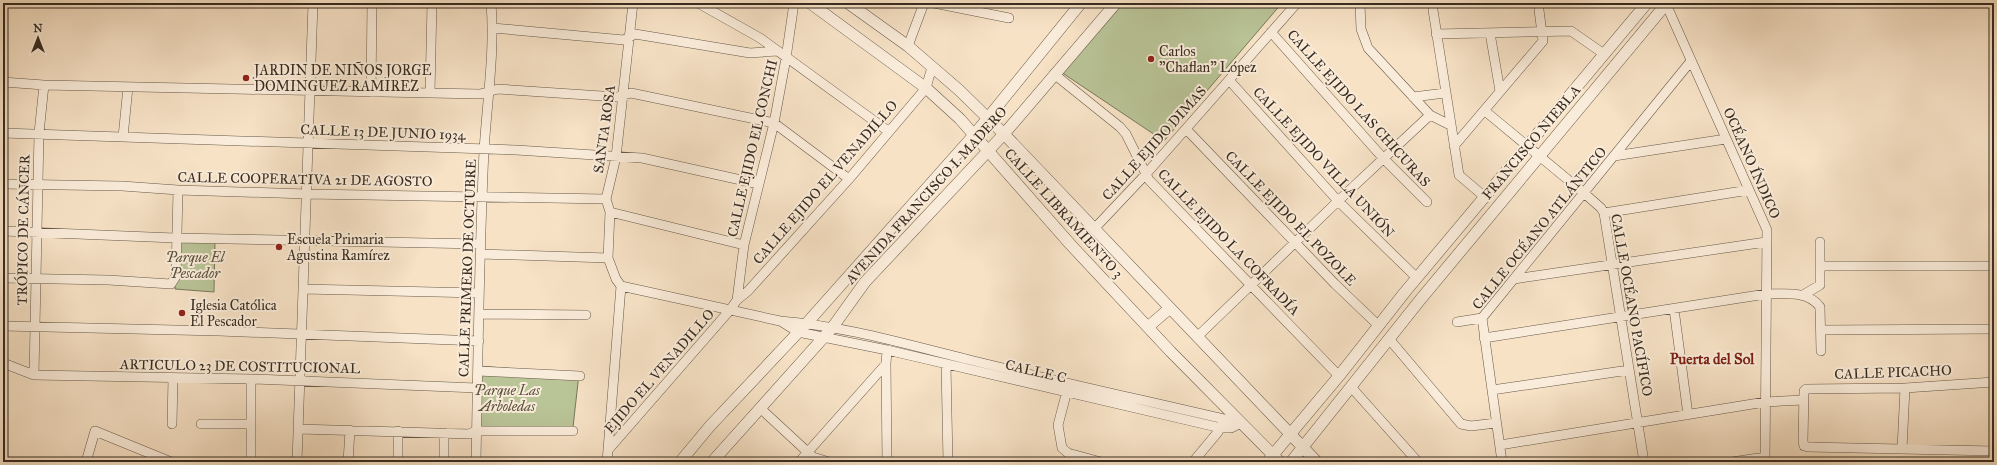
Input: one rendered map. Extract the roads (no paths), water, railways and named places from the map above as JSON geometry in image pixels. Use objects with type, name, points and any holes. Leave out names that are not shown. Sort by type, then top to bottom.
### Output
[{"type":"street","points":[[297,462],[313,3]]},
{"type":"street","points":[[371,92],[372,3]]},
{"type":"street","points":[[430,93],[432,3]]},
{"type":"street","name":"CALLE PRIMERO DE OCTUBRE","points":[[476,462],[480,244],[484,150],[493,28],[491,3]]},
{"type":"street","name":"SANTA ROSA","points":[[606,199],[616,157],[633,3]]},
{"type":"street","points":[[698,3],[760,38],[888,131]]},
{"type":"street","name":"CALLE EJIDO EL CONCHI","points":[[737,300],[744,245],[774,123],[794,3]]},
{"type":"street","name":"CALLE LIBRAMIENTO 3","points":[[810,3],[926,88],[960,119],[1070,244],[1233,419],[1274,460]]},
{"type":"street","name":"CALLE LIBRAMIENTO 3","points":[[848,3],[908,46],[988,118],[1292,435],[1316,462]]},
{"type":"street","points":[[908,46],[924,3]]},
{"type":"street","points":[[934,3],[1009,18]]},
{"type":"street","name":"AVENIDA FRANCISCO I. MADERO","points":[[680,462],[710,426],[807,323],[974,135],[1081,3]]},
{"type":"street","name":"AVENIDA FRANCISCO I. MADERO","points":[[712,462],[823,336],[832,328],[865,282],[1004,134],[1116,3]]},
{"type":"street","name":"CALLE EJIDO DIMAS","points":[[1094,228],[1146,174],[1297,3]]},
{"type":"street","points":[[1360,3],[1361,29],[1368,48],[1430,115],[1450,125]]},
{"type":"street","name":"FRANCISCO NIEBLA","points":[[1274,460],[1405,292],[1486,198],[1527,145],[1647,3]]},
{"type":"street","name":"FRANCISCO NIEBLA","points":[[1291,462],[1352,388],[1420,300],[1666,4]]},
{"type":"street","name":"OCÉANO ÍNDICO","points":[[1666,4],[1766,230],[1765,459]]},
{"type":"street","points":[[1433,10],[1459,175],[1486,198]]},
{"type":"street","points":[[1454,146],[1543,41],[1539,10]]},
{"type":"street","points":[[493,28],[624,40],[636,34],[750,53],[777,50]]},
{"type":"street","points":[[1436,34],[1571,31],[1604,54]]},
{"type":"street","name":"CALLE EJIDO LAS CHICURAS","points":[[1271,32],[1383,158],[1427,202]]},
{"type":"street","points":[[1490,33],[1500,91]]},
{"type":"street","name":"CALLE OCÉANO ATLÁNTICO","points":[[1502,462],[1482,318],[1691,61]]},
{"type":"street","name":"CALLE EJIDO EL VENADILLO","points":[[730,310],[737,300],[748,290],[849,179],[888,131],[926,88],[932,67]]},
{"type":"street","name":"CALLE EJIDO LA COFRADÍA","points":[[1054,74],[1112,120],[1126,134],[1149,180],[1340,376]]},
{"type":"street","name":"CALLE EJIDO VILLA UNIÓN","points":[[1229,80],[1338,201],[1417,278]]},
{"type":"street","points":[[3,82],[20,82],[44,85],[480,94],[489,90],[498,89],[617,97],[631,93],[774,123],[849,179]]},
{"type":"street","name":"TRÓPICO DE CÁNCER","points":[[34,375],[39,133],[44,85]]},
{"type":"street","points":[[123,137],[128,87]]},
{"type":"street","points":[[1413,97],[1445,93]]},
{"type":"street","name":"CALLE OCÉANO PACÍFICO","points":[[1485,111],[1584,193],[1601,208],[1604,213],[1644,462]]},
{"type":"street","points":[[1197,337],[1383,158],[1430,115]]},
{"type":"street","name":"CALLE EJIDO EL POZOLE","points":[[1186,129],[1294,243],[1378,326]]},
{"type":"street","name":"CALLE 13 DE JUNIO 1934","points":[[3,133],[516,150],[642,158],[759,184]]},
{"type":"street","points":[[1614,156],[1726,139]]},
{"type":"street","name":"CALLE COOPERATIVA 21 DE AGOSTO","points":[[3,184],[122,186],[178,190],[307,194],[606,199]]},
{"type":"street","points":[[3,278],[108,280],[171,284],[176,276],[178,190]]},
{"type":"street","points":[[1604,213],[1749,190]]},
{"type":"street","points":[[606,199],[610,212],[608,258],[616,279],[621,286],[607,462]]},
{"type":"street","points":[[610,212],[744,245]]},
{"type":"street","points":[[3,231],[176,238],[480,244]]},
{"type":"street","points":[[1514,279],[1613,263],[1766,242]]},
{"type":"street","points":[[1803,295],[1820,285],[1820,242]]},
{"type":"street","points":[[481,254],[608,258]]},
{"type":"street","points":[[1820,266],[1994,266]]},
{"type":"street","points":[[621,286],[780,321],[798,332]]},
{"type":"street","points":[[303,289],[479,293]]},
{"type":"street","points":[[1484,338],[1766,294],[1803,295],[1816,302],[1820,307],[1821,351]]},
{"type":"street","points":[[1148,327],[1170,308]]},
{"type":"street","points":[[1674,309],[1688,415]]},
{"type":"street","name":"EJIDO EL VENADILLO","points":[[608,450],[730,310]]},
{"type":"street","points":[[479,314],[586,315]]},
{"type":"street","points":[[1457,322],[1482,318]]},
{"type":"street","name":"CALLE C","points":[[780,321],[807,323],[832,328],[969,360],[1068,388],[1221,428],[1230,428],[1233,419],[1068,388],[969,370],[887,350],[798,332]]},
{"type":"street","points":[[3,326],[302,334],[478,341]]},
{"type":"street","points":[[1821,330],[1994,329]]},
{"type":"street","points":[[1390,340],[1461,424],[1471,426],[1496,423]]},
{"type":"street","points":[[887,350],[887,462]]},
{"type":"street","points":[[969,360],[969,370]]},
{"type":"street","name":"ARTICULO 23 DE COSTITUCIONAL","points":[[3,363],[34,375],[251,379],[478,388]]},
{"type":"street","points":[[799,462],[886,364]]},
{"type":"street","points":[[946,365],[948,462]]},
{"type":"street","points":[[1492,390],[1630,370]]},
{"type":"street","points":[[478,371],[580,376]]},
{"type":"street","points":[[172,424],[173,378]]},
{"type":"street","points":[[251,379],[251,458]]},
{"type":"street","name":"CALLE PICACHO","points":[[1803,400],[1804,392],[1809,388],[1905,388],[1994,382]]},
{"type":"street","points":[[1068,388],[1058,425],[1062,448],[1068,453],[1101,462]]},
{"type":"street","points":[[1352,388],[1418,462]]},
{"type":"street","points":[[1902,450],[1905,388]]},
{"type":"street","points":[[1500,445],[1765,402],[1803,400],[1804,446],[1902,450],[1994,451]]},
{"type":"street","points":[[760,408],[813,457],[829,462]]},
{"type":"street","points":[[1193,462],[1221,428],[1233,419]]},
{"type":"street","points":[[201,424],[251,424]]},
{"type":"street","points":[[298,429],[469,434],[476,431],[573,431]]},
{"type":"street","points":[[348,462],[350,430]]},
{"type":"street","points":[[86,462],[95,431],[171,462]]},
{"type":"street","points":[[398,431],[398,462]]},
{"type":"street","points":[[444,433],[444,462]]},
{"type":"street","points":[[1732,462],[1765,459]]},
{"type":"place","name":"Carlos \"Chaflan\" López","points":[[1151,59]]},
{"type":"place","name":"JARDIN DE NIÑOS JORGE DOMINGUEZ RAMIREZ","points":[[246,78]]},
{"type":"place","name":"Escuela Primaria Agustina Ramírez","points":[[279,247]]},
{"type":"place","name":"Iglesia Católica El Pescador","points":[[182,313]]},
{"type":"district","name":"Puerta del Sol","points":[[1712,359]]},
{"type":"park label","name":"Parque El Pescador","points":[[195,266]]},
{"type":"park label","name":"Parque Las Arboledas","points":[[507,398]]}]
